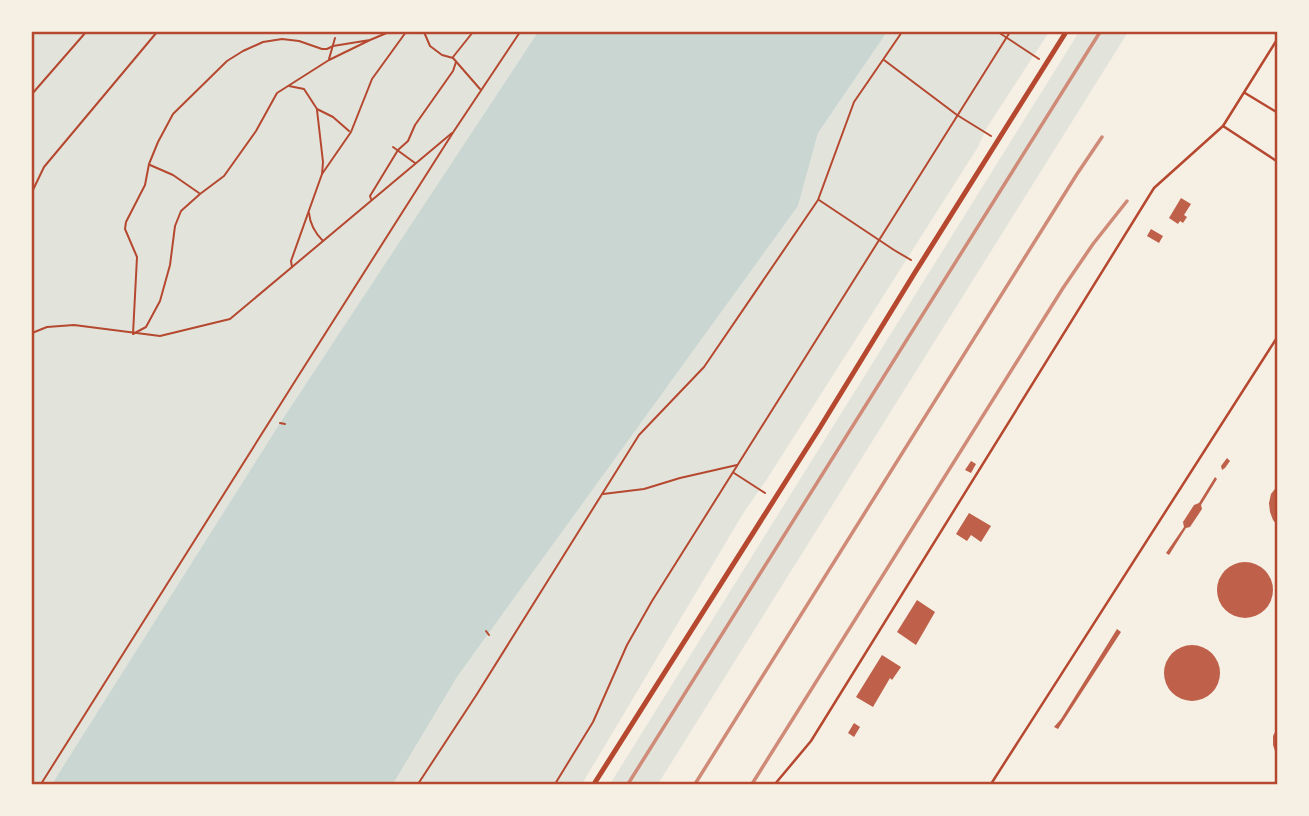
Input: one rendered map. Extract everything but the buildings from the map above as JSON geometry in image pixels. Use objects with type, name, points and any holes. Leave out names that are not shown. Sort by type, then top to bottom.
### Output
[{"type":"street","points":[[594,785],[1066,32]]},
{"type":"lane","points":[[775,785],[811,741],[1154,188],[1223,126],[1278,37]]},
{"type":"lane","points":[[1244,92],[1278,113]]},
{"type":"lane","points":[[1223,126],[1278,162]]},
{"type":"lane","points":[[991,785],[1278,336]]},
{"type":"path","points":[[32,94],[86,32]]},
{"type":"path","points":[[32,192],[44,167],[157,32]]},
{"type":"path","points":[[133,334],[146,327],[160,301],[170,265],[175,226],[181,211],[224,176],[256,131],[277,93],[329,60],[389,32]]},
{"type":"path","points":[[292,267],[290,261],[322,174],[351,132],[372,79],[406,32]]},
{"type":"path","points":[[424,32],[430,46],[442,55],[453,58],[481,90]]},
{"type":"path","points":[[453,58],[473,32]]},
{"type":"path","points":[[41,785],[454,131],[520,32]]},
{"type":"path","points":[[418,785],[639,435],[704,366],[818,200],[854,102],[902,32]]},
{"type":"path","points":[[998,32],[1046,63]]},
{"type":"path","points":[[555,785],[593,722],[626,645],[1010,32]]},
{"type":"path","points":[[329,60],[335,38]]},
{"type":"path","points":[[133,334],[137,257],[125,229],[126,222],[145,185],[149,164],[173,114],[227,61],[263,42],[282,39],[327,49],[370,40]]},
{"type":"path","points":[[883,59],[957,115],[998,140]]},
{"type":"path","points":[[371,200],[370,196],[398,150],[408,141],[415,125],[453,71],[456,62]]},
{"type":"path","points":[[288,86],[304,89],[317,109],[322,174]]},
{"type":"path","points":[[317,109],[333,117],[351,132]]},
{"type":"path","points":[[32,333],[47,327],[74,325],[160,336],[230,319],[454,131]]},
{"type":"path","points":[[393,146],[416,163]]},
{"type":"path","points":[[149,164],[173,175],[200,194]]},
{"type":"path","points":[[818,200],[912,260]]},
{"type":"path","points":[[309,212],[313,228],[323,241]]},
{"type":"path","points":[[280,423],[285,424]]},
{"type":"path","points":[[602,494],[643,489],[738,465]]},
{"type":"path","points":[[734,473],[765,493]]},
{"type":"path","points":[[486,631],[489,635]]},
{"type":"shaded area","points":[[32,32],[538,32],[280,423],[52,784],[32,784]]},
{"type":"shaded area","points":[[538,32],[887,32],[818,133],[798,206],[457,677],[393,784],[52,784],[280,423]]},
{"type":"shaded area","points":[[887,32],[1049,32],[744,512],[582,784],[393,784],[457,677],[798,206],[818,133]]},
{"type":"shaded area","points":[[1079,32],[1128,32],[658,784],[610,784]]},
{"type":"railway","points":[[628,784],[1100,32]]},
{"type":"railway","points":[[695,784],[1102,137]]},
{"type":"railway","points":[[752,784],[1063,288],[1127,201]]}]
